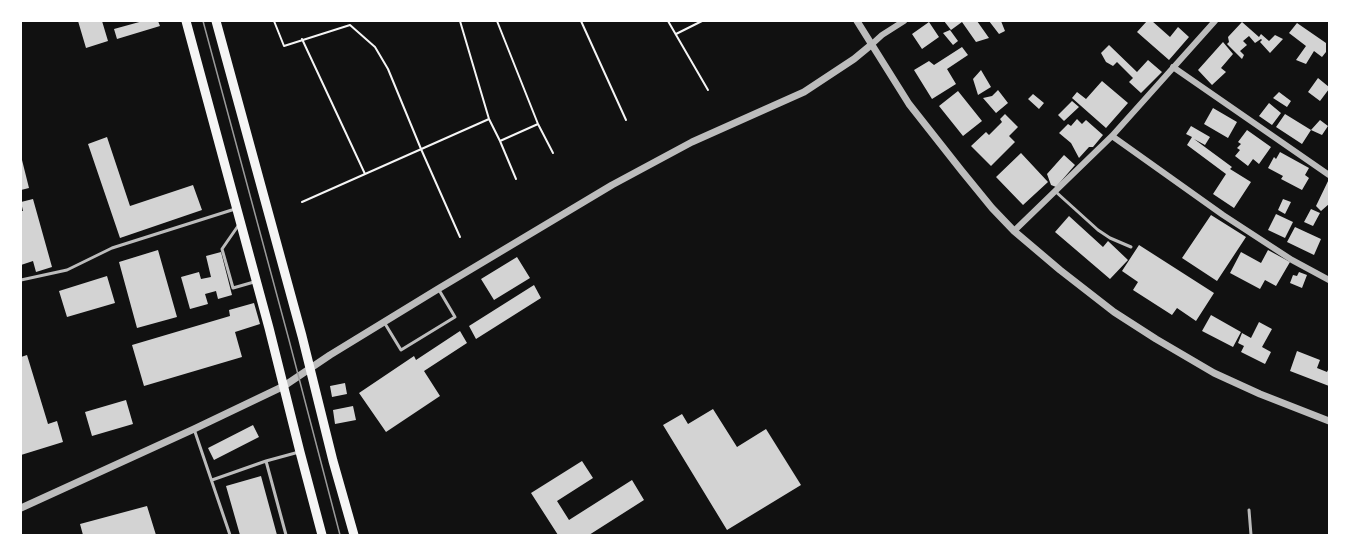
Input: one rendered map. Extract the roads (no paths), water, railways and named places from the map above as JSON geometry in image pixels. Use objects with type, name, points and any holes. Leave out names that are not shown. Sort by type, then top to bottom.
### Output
[{"type":"main road","points":[[186,21],[257,281],[322,535]]},
{"type":"main road","points":[[216,21],[354,535]]},
{"type":"street","points":[[857,21],[909,104],[967,178],[1014,231],[1060,270],[1105,305],[1156,339],[1214,373],[1269,398],[1329,421]]},
{"type":"street","points":[[21,508],[284,387],[384,322],[612,185],[682,147],[804,92],[854,59],[882,35],[904,21]]},
{"type":"street","points":[[1014,231],[1112,136],[1215,21]]},
{"type":"street","points":[[1173,67],[1329,175]]},
{"type":"street","points":[[1112,136],[1223,215],[1292,260],[1329,280]]},
{"type":"lane","points":[[1055,191],[1098,230],[1131,248]]},
{"type":"lane","points":[[21,280],[67,270],[112,248],[237,209]]},
{"type":"lane","points":[[241,222],[222,249],[233,288],[257,281]]},
{"type":"lane","points":[[384,322],[401,350],[456,317],[438,289]]},
{"type":"lane","points":[[194,429],[230,535]]},
{"type":"lane","points":[[212,480],[300,452]]},
{"type":"lane","points":[[266,461],[286,535]]},
{"type":"lane","points":[[1249,510],[1251,535]]},
{"type":"tram line","points":[[203,21],[340,535]]}]
